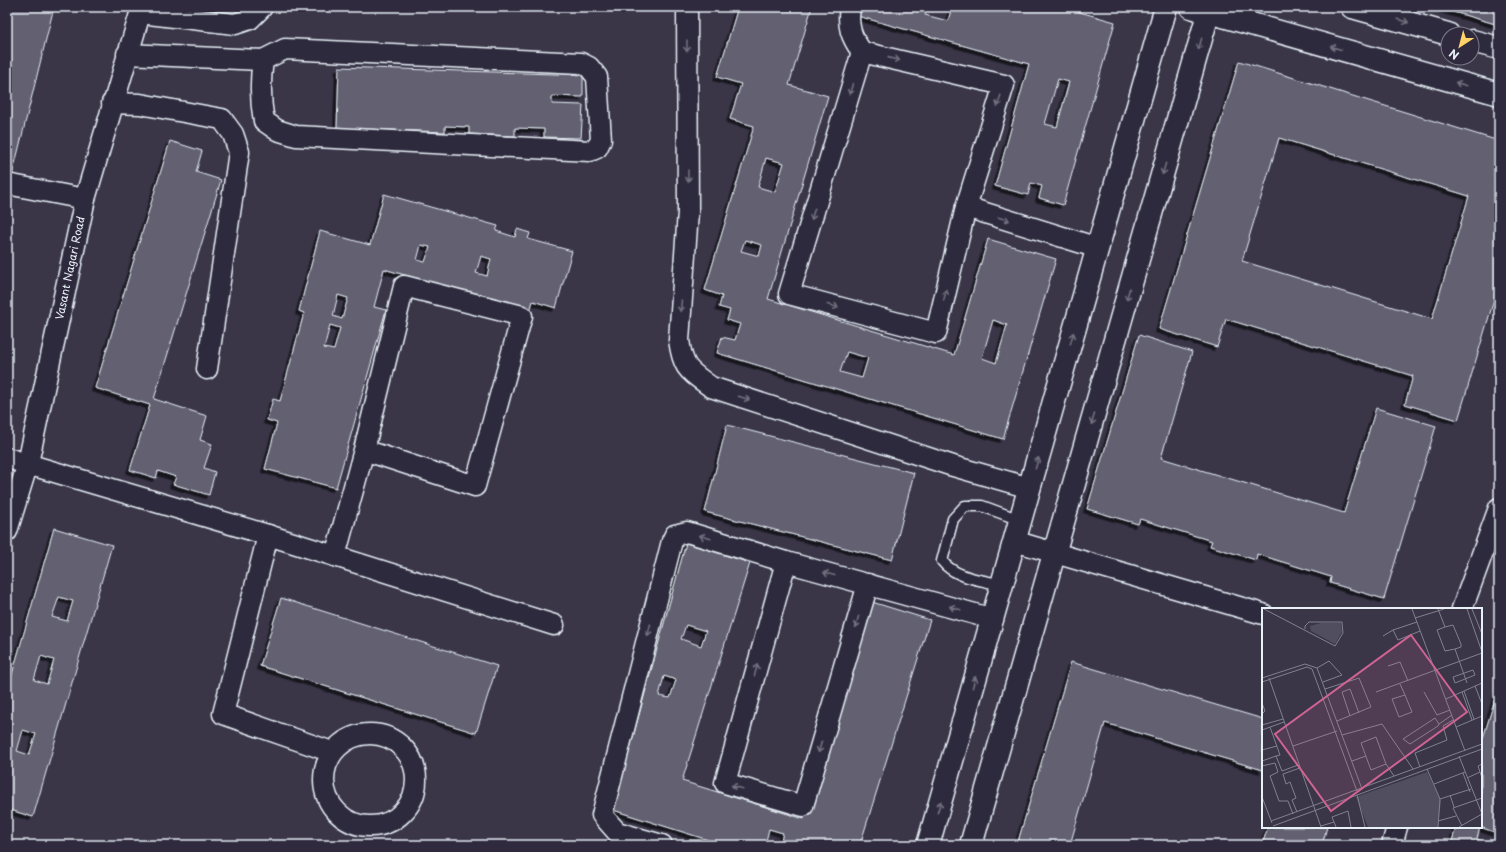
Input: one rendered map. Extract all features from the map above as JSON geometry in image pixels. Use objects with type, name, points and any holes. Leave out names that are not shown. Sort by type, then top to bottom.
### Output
[{"type":"street","points":[[141,10],[235,24],[250,20],[262,7]]},
{"type":"street","points":[[687,7],[688,212],[679,340],[682,361],[693,374],[711,387],[953,466],[1030,488]]},
{"type":"street","points":[[850,7],[848,21],[854,41],[862,52],[1004,85],[966,207],[936,333],[789,294],[862,52]]},
{"type":"street","points":[[928,845],[1166,7]]},
{"type":"street","points":[[1352,7],[1440,32]]},
{"type":"street","points":[[971,845],[1055,552],[1204,9],[1499,94]]},
{"type":"street","name":"Vasant Nagari Road","points":[[7,531],[28,463],[85,199],[126,54],[141,10]]},
{"type":"street","points":[[1480,43],[1499,48]]},
{"type":"street","points":[[126,54],[263,60],[285,49],[581,63],[589,68],[597,77],[602,140],[597,148],[590,151],[296,136],[277,130],[264,121],[261,103],[263,60]]},
{"type":"street","points":[[112,103],[140,104],[222,119],[233,134],[239,152],[207,369]]},
{"type":"street","points":[[7,184],[85,199]]},
{"type":"street","points":[[966,207],[1098,248]]},
{"type":"street","points":[[335,556],[364,450],[404,286],[522,316],[475,486],[364,450]]},
{"type":"street","points":[[7,458],[268,535],[554,625]]},
{"type":"street","points":[[1462,608],[1499,508]]},
{"type":"street","points":[[1017,530],[1055,552],[1262,614]]},
{"type":"street","points":[[662,845],[617,832],[602,815],[672,540],[675,535],[687,532],[786,562],[992,619]]},
{"type":"street","points":[[268,535],[223,714],[332,752]]},
{"type":"street","points":[[786,562],[726,783],[803,806],[868,584]]},
{"type":"street","points":[[373,733],[393,740],[402,746],[412,759],[416,774],[416,790],[409,805],[398,817],[385,824],[370,827],[356,824],[342,817],[332,807],[325,794],[323,779],[325,765],[332,752],[342,742],[357,735],[373,733]]},
{"type":"street","points":[[1392,845],[1397,828]]},
{"type":"lane","points":[[1002,585],[968,577],[947,569],[942,561],[953,519],[965,506],[982,506],[1017,530]]},
{"type":"building","points":[[7,7],[54,7],[11,180],[7,179]]},
{"type":"building","points":[[206,7],[221,7],[220,12]]},
{"type":"building","points":[[738,7],[812,7],[789,85],[828,96],[768,299],[954,355],[988,239],[1056,259],[1003,439],[717,353],[722,337],[735,340],[740,324],[727,320],[730,310],[719,307],[722,296],[705,290],[754,126],[730,119],[741,84],[717,77]],"holes":[[[766,158],[784,163],[775,192],[758,187]],[[745,240],[762,245],[759,256],[741,251]],[[993,320],[1007,325],[996,363],[982,358]],[[847,352],[868,358],[862,378],[840,372]]]},
{"type":"building","points":[[856,7],[927,7],[925,15],[948,21],[952,7],[1062,7],[1115,22],[1063,205],[1039,198],[1042,186],[1031,183],[1028,195],[995,186],[1029,64],[854,15]],"holes":[[[1058,79],[1069,82],[1057,127],[1045,124]]]},
{"type":"building","points":[[1436,7],[1499,7],[1499,25]]},
{"type":"building","points":[[1239,61],[1499,141],[1499,283],[1458,420],[1405,404],[1413,376],[1226,319],[1217,347],[1159,329]],"holes":[[[1279,138],[1469,196],[1432,319],[1242,261]]]},
{"type":"building","points":[[339,67],[583,75],[583,97],[552,96],[552,104],[583,105],[581,138],[544,137],[544,129],[515,128],[515,136],[469,134],[469,127],[445,126],[445,132],[337,128]]},
{"type":"building","points":[[170,141],[202,151],[196,172],[221,180],[154,399],[207,416],[200,440],[212,444],[204,468],[215,472],[209,495],[173,484],[176,477],[158,471],[156,478],[130,470],[150,405],[95,388]]},
{"type":"building","points":[[384,194],[498,226],[496,231],[515,237],[517,229],[530,233],[528,239],[572,251],[556,308],[533,301],[530,311],[384,269],[374,307],[386,310],[336,488],[265,469],[277,423],[267,420],[273,399],[280,401],[304,313],[299,311],[320,231],[370,245]],"holes":[[[421,245],[430,247],[425,262],[417,260]],[[481,256],[491,259],[487,276],[476,273]],[[338,295],[348,298],[342,319],[333,316]],[[330,325],[340,328],[334,350],[324,348]]]},
{"type":"building","points":[[7,246],[11,247],[7,264]]},
{"type":"building","points":[[1139,335],[1192,352],[1161,458],[1344,513],[1376,408],[1436,426],[1384,599],[1330,583],[1331,577],[1257,554],[1256,560],[1210,546],[1212,541],[1140,519],[1138,524],[1087,509]]},
{"type":"building","points":[[727,425],[914,473],[892,560],[705,512]]},
{"type":"building","points":[[54,528],[112,545],[33,817],[7,809],[7,692]],"holes":[[[59,597],[73,601],[67,621],[52,617]],[[41,656],[54,660],[47,684],[34,680]],[[23,730],[36,734],[29,755],[17,751]]]},
{"type":"building","points":[[686,543],[750,563],[682,781],[804,819],[872,602],[930,620],[860,845],[780,845],[783,833],[769,829],[765,845],[724,845],[613,810]],"holes":[[[686,625],[706,631],[701,646],[681,639]],[[664,676],[676,680],[670,698],[659,696]]]},
{"type":"building","points":[[281,598],[497,666],[476,733],[260,666]]},
{"type":"building","points":[[1071,662],[1262,719],[1262,770],[1105,723],[1070,845],[1017,845]]},
{"type":"building","points":[[1499,686],[1499,763],[1494,778],[1499,780],[1499,845],[1493,845],[1497,833],[1482,828],[1482,742]]},
{"type":"building","points":[[1268,828],[1327,828],[1322,845],[1262,845]]},
{"type":"building","points":[[1456,828],[1480,828],[1477,839],[1493,845],[1451,845]]}]
